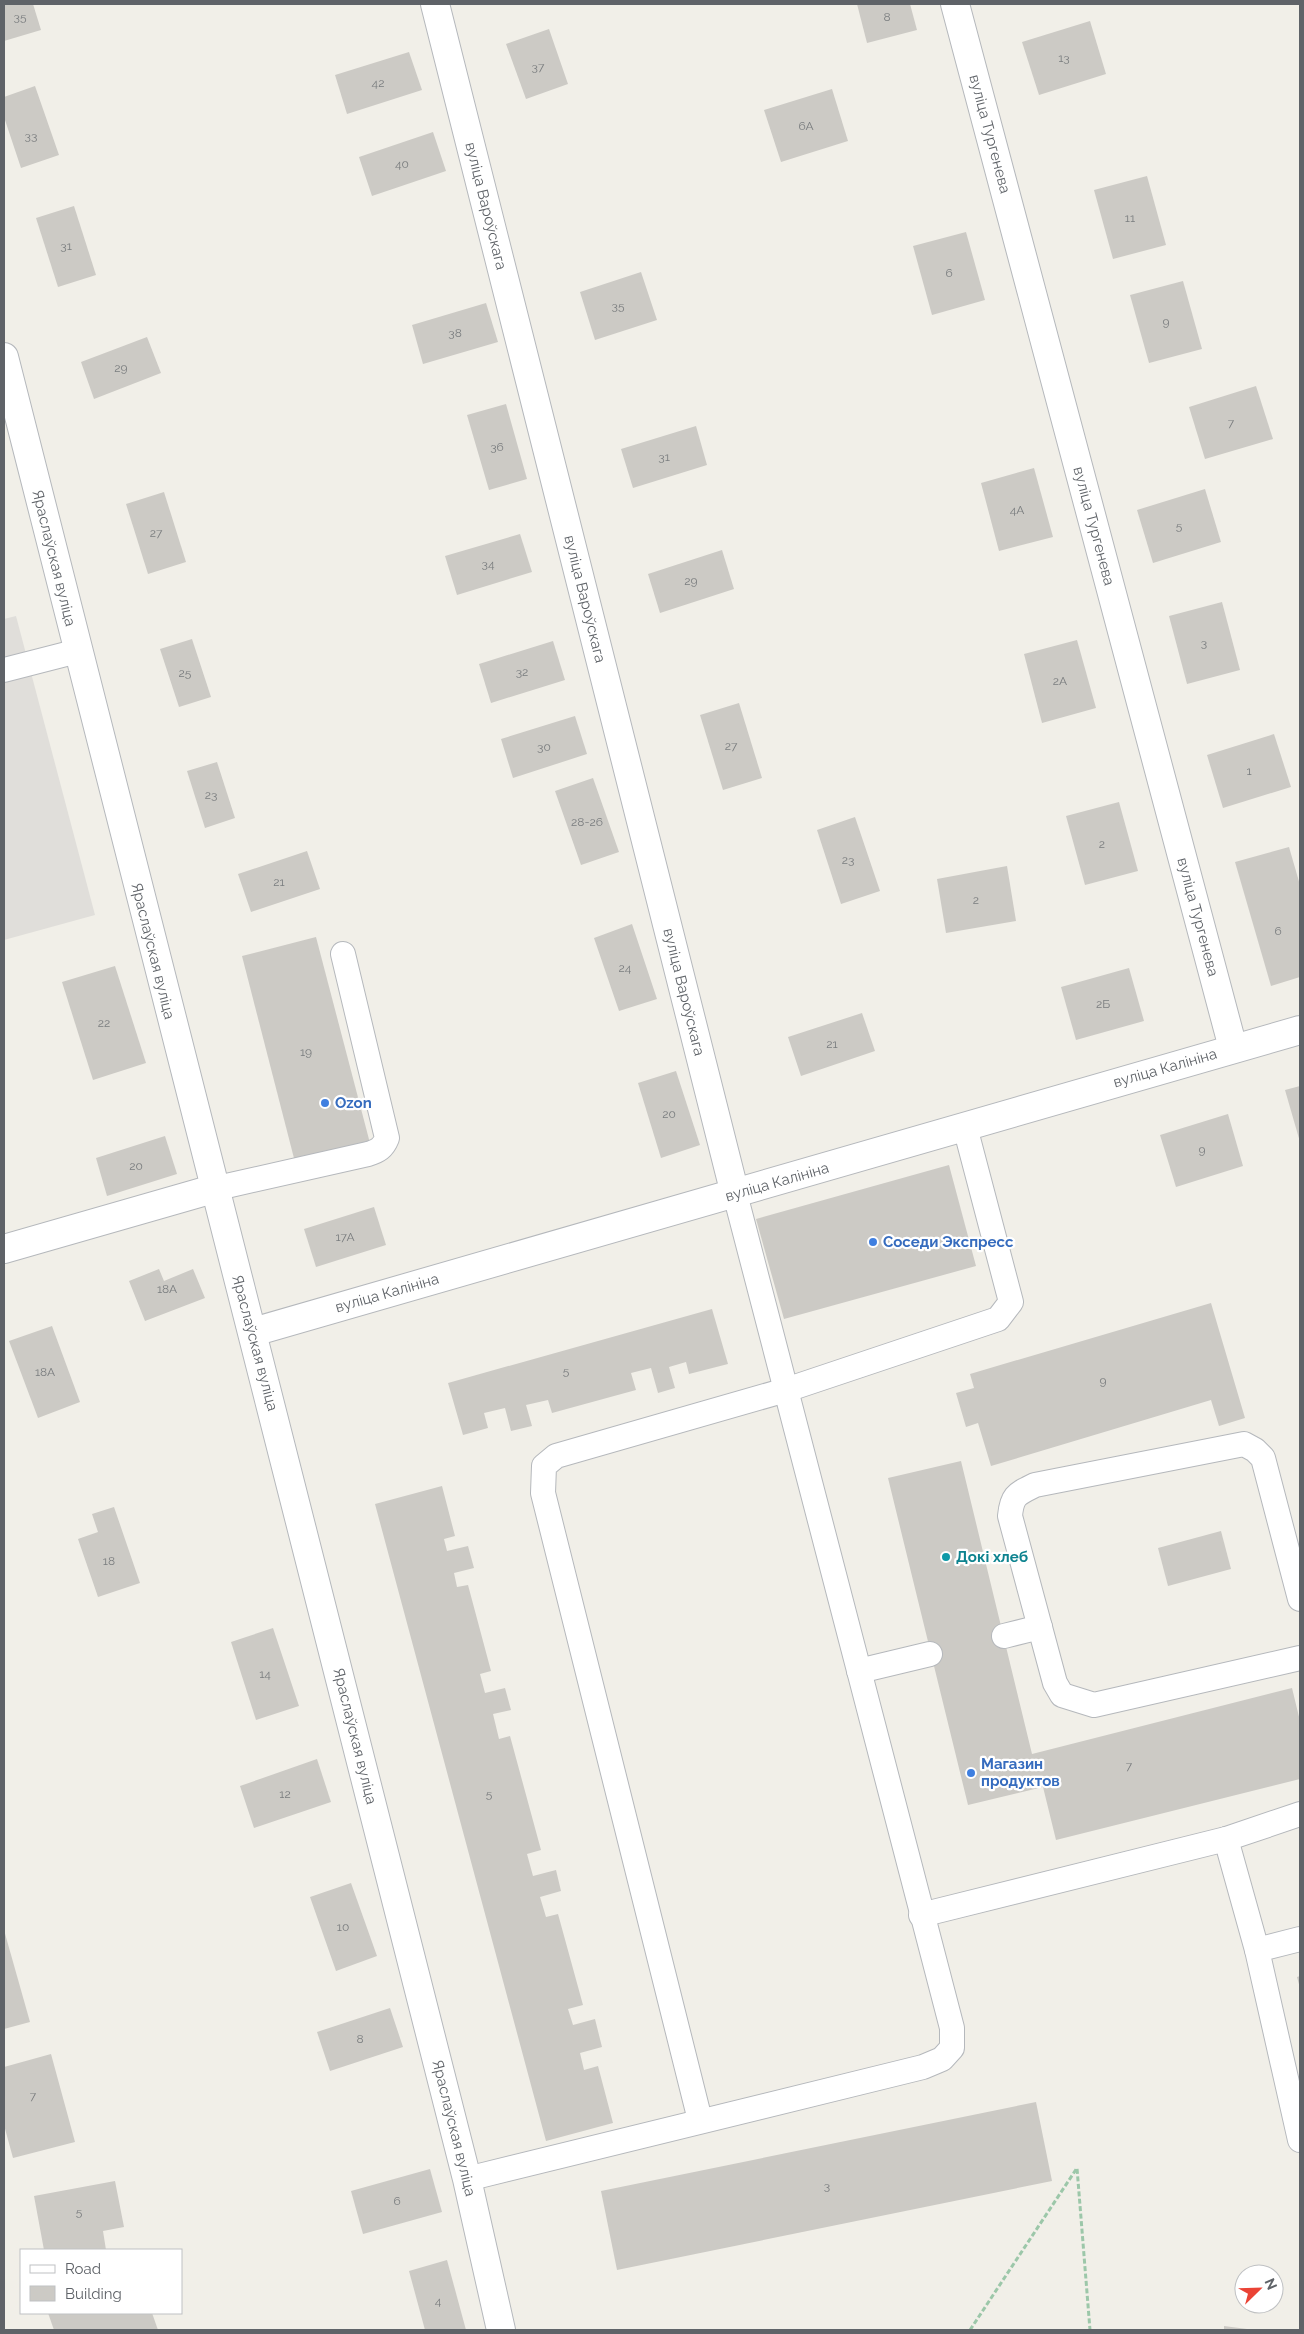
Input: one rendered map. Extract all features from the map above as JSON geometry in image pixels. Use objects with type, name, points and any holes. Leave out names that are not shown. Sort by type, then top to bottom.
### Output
[{"type":"street","name":"вуліца Вароўскага","points":[[435,4],[735,1194]]},
{"type":"street","name":"вуліца Тургенева","points":[[955,4],[1233,1048]]},
{"type":"street","name":"Яраслаўская вуліца","points":[[4,358],[213,1189],[253,1332],[467,2178],[501,2330]]},
{"type":"street","name":"вуліца Калініна","points":[[253,1332],[1300,1030]]},
{"type":"street","points":[[4,1249],[213,1189]]},
{"type":"lane","points":[[4,670],[78,651]]},
{"type":"lane","points":[[213,1189],[368,1154],[378,1151],[384,1145],[387,1138],[343,954]]},
{"type":"lane","points":[[700,2120],[543,1493],[542,1479],[544,1466],[556,1456],[786,1390],[998,1319],[1011,1302],[965,1127]]},
{"type":"lane","points":[[467,2178],[923,2067],[942,2059],[952,2048],[952,2028],[921,1915],[735,1194]]},
{"type":"lane","points":[[1300,1599],[1263,1458],[1256,1450],[1244,1444],[1035,1485],[1019,1492],[1012,1501],[1010,1516],[1055,1683],[1062,1695],[1094,1705],[1300,1658]]},
{"type":"lane","points":[[1004,1636],[1040,1626]]},
{"type":"lane","points":[[859,1671],[930,1654]]},
{"type":"lane","points":[[921,1915],[1226,1839],[1300,1814]]},
{"type":"lane","points":[[1226,1839],[1257,1950],[1300,2140]]},
{"type":"lane","points":[[1257,1950],[1300,1939]]},
{"type":"path","points":[[970,2330],[1077,2168],[1090,2330]]},
{"type":"shaded area","points":[[16,616],[95,915],[4,940],[4,619]]},
{"type":"building","points":[[4,4],[33,4],[41,30],[4,41]]},
{"type":"building","points":[[857,4],[910,4],[917,30],[867,43]]},
{"type":"building","points":[[1090,21],[1106,74],[1039,95],[1022,42]]},
{"type":"building","points":[[549,29],[568,84],[526,99],[506,44]]},
{"type":"building","points":[[409,52],[422,90],[347,114],[335,75]]},
{"type":"building","points":[[35,86],[59,155],[21,168],[4,117],[4,97]]},
{"type":"building","points":[[832,89],[848,141],[781,162],[764,110]]},
{"type":"building","points":[[433,132],[446,171],[372,196],[359,157]]},
{"type":"building","points":[[1147,176],[1166,245],[1113,259],[1094,190]]},
{"type":"building","points":[[74,206],[96,275],[58,287],[36,218]]},
{"type":"building","points":[[966,232],[985,300],[932,315],[913,246]]},
{"type":"building","points":[[641,272],[657,320],[595,340],[580,292]]},
{"type":"building","points":[[1183,281],[1202,349],[1149,363],[1130,295]]},
{"type":"building","points":[[486,303],[498,342],[423,364],[412,325]]},
{"type":"building","points":[[147,337],[161,373],[94,399],[81,362]]},
{"type":"building","points":[[1256,386],[1273,439],[1205,459],[1189,407]]},
{"type":"building","points":[[506,404],[527,479],[489,490],[467,415]]},
{"type":"building","points":[[696,426],[707,465],[633,488],[621,449]]},
{"type":"building","points":[[1034,468],[1053,537],[999,551],[981,483]]},
{"type":"building","points":[[1205,489],[1221,542],[1153,563],[1137,510]]},
{"type":"building","points":[[164,492],[186,562],[148,574],[126,504]]},
{"type":"building","points":[[520,534],[532,572],[457,595],[445,556]]},
{"type":"building","points":[[722,550],[734,589],[660,613],[648,574]]},
{"type":"building","points":[[1222,602],[1240,670],[1187,684],[1169,616]]},
{"type":"building","points":[[192,639],[211,697],[179,707],[160,649]]},
{"type":"building","points":[[1077,640],[1096,708],[1042,723],[1024,654]]},
{"type":"building","points":[[553,641],[565,680],[491,703],[479,664]]},
{"type":"building","points":[[739,703],[762,778],[723,790],[700,715]]},
{"type":"building","points":[[575,716],[587,754],[513,778],[501,739]]},
{"type":"building","points":[[1274,734],[1291,787],[1223,808],[1207,755]]},
{"type":"building","points":[[217,762],[235,818],[205,828],[187,771]]},
{"type":"building","points":[[593,778],[619,852],[581,865],[555,791]]},
{"type":"building","points":[[1119,802],[1138,871],[1085,885],[1066,816]]},
{"type":"building","points":[[855,817],[880,891],[841,904],[817,830]]},
{"type":"building","points":[[1289,847],[1300,885],[1300,977],[1271,986],[1235,862]]},
{"type":"building","points":[[307,851],[320,889],[251,912],[238,874]]},
{"type":"building","points":[[1007,866],[1016,921],[946,933],[937,879]]},
{"type":"building","points":[[632,924],[657,999],[619,1011],[594,938]]},
{"type":"building","points":[[316,937],[371,1147],[296,1166],[242,956]]},
{"type":"building","points":[[115,966],[146,1063],[93,1080],[62,982]]},
{"type":"building","points":[[1129,968],[1144,1021],[1076,1040],[1061,987]]},
{"type":"building","points":[[862,1013],[875,1051],[801,1076],[788,1037]]},
{"type":"building","points":[[676,1071],[700,1145],[661,1158],[638,1083]]},
{"type":"building","points":[[1300,1086],[1300,1142],[1285,1090]]},
{"type":"building","points":[[1228,1114],[1243,1166],[1176,1187],[1160,1135]]},
{"type":"building","points":[[165,1136],[177,1174],[107,1196],[96,1158]]},
{"type":"building","points":[[949,1165],[976,1266],[784,1319],[756,1219]]},
{"type":"building","points":[[374,1207],[386,1245],[316,1267],[304,1229]]},
{"type":"building","points":[[159,1269],[164,1281],[193,1269],[205,1298],[145,1321],[129,1281]]},
{"type":"building","points":[[1211,1303],[1245,1418],[1219,1426],[1211,1400],[991,1466],[978,1423],[966,1427],[956,1393],[974,1388],[970,1374]]},
{"type":"building","points":[[712,1309],[728,1364],[689,1374],[686,1362],[669,1367],[675,1388],[658,1393],[651,1368],[631,1373],[636,1390],[552,1413],[548,1400],[526,1405],[532,1426],[511,1431],[505,1408],[484,1413],[488,1428],[463,1435],[448,1383]]},
{"type":"building","points":[[52,1326],[80,1402],[38,1418],[9,1341]]},
{"type":"building","points":[[961,1461],[1032,1754],[1292,1688],[1300,1721],[1300,1779],[1056,1840],[1043,1787],[968,1805],[888,1478]]},
{"type":"building","points":[[442,1486],[455,1536],[444,1539],[447,1551],[468,1546],[474,1568],[454,1573],[457,1587],[468,1585],[491,1671],[480,1674],[485,1693],[505,1688],[511,1710],[493,1714],[499,1739],[510,1736],[541,1850],[527,1854],[533,1876],[556,1870],[561,1891],[540,1897],[546,1917],[558,1914],[583,2005],[568,2009],[573,2025],[595,2019],[602,2047],[580,2053],[584,2070],[598,2066],[613,2123],[546,2141],[375,1504]]},
{"type":"building","points":[[114,1507],[140,1583],[98,1597],[78,1539],[98,1532],[92,1514]]},
{"type":"building","points":[[1221,1531],[1231,1569],[1168,1586],[1158,1548]]},
{"type":"building","points":[[273,1628],[299,1706],[256,1720],[231,1642]]},
{"type":"building","points":[[317,1759],[331,1802],[254,1828],[240,1786]]},
{"type":"building","points":[[351,1883],[377,1956],[336,1971],[310,1897]]},
{"type":"building","points":[[4,1930],[30,2022],[4,2029]]},
{"type":"building","points":[[1300,1976],[1300,1988],[1297,1977]]},
{"type":"building","points":[[390,2008],[403,2047],[330,2071],[317,2032]]},
{"type":"building","points":[[51,2054],[75,2142],[13,2158],[4,2125],[4,2067]]},
{"type":"building","points":[[1036,2102],[1052,2181],[617,2270],[601,2191]]},
{"type":"building","points":[[430,2169],[442,2212],[363,2234],[351,2191]]},
{"type":"building","points":[[115,2181],[124,2227],[103,2231],[106,2249],[44,2249],[34,2196]]},
{"type":"building","points":[[447,2260],[466,2330],[425,2330],[409,2271]]},
{"type":"building","points":[[48,2314],[152,2314],[158,2330],[54,2330]]},
{"type":"building","points":[[1224,2326],[1247,2329],[1247,2330],[1224,2330]]},
{"type":"place","name":"Ozon","points":[[325,1103]]},
{"type":"place","name":"Соседи Экспресс","points":[[873,1242]]},
{"type":"place","name":"Докі хлеб","points":[[946,1557]]},
{"type":"place","name":"Магазин продуктов","points":[[971,1773]]}]
